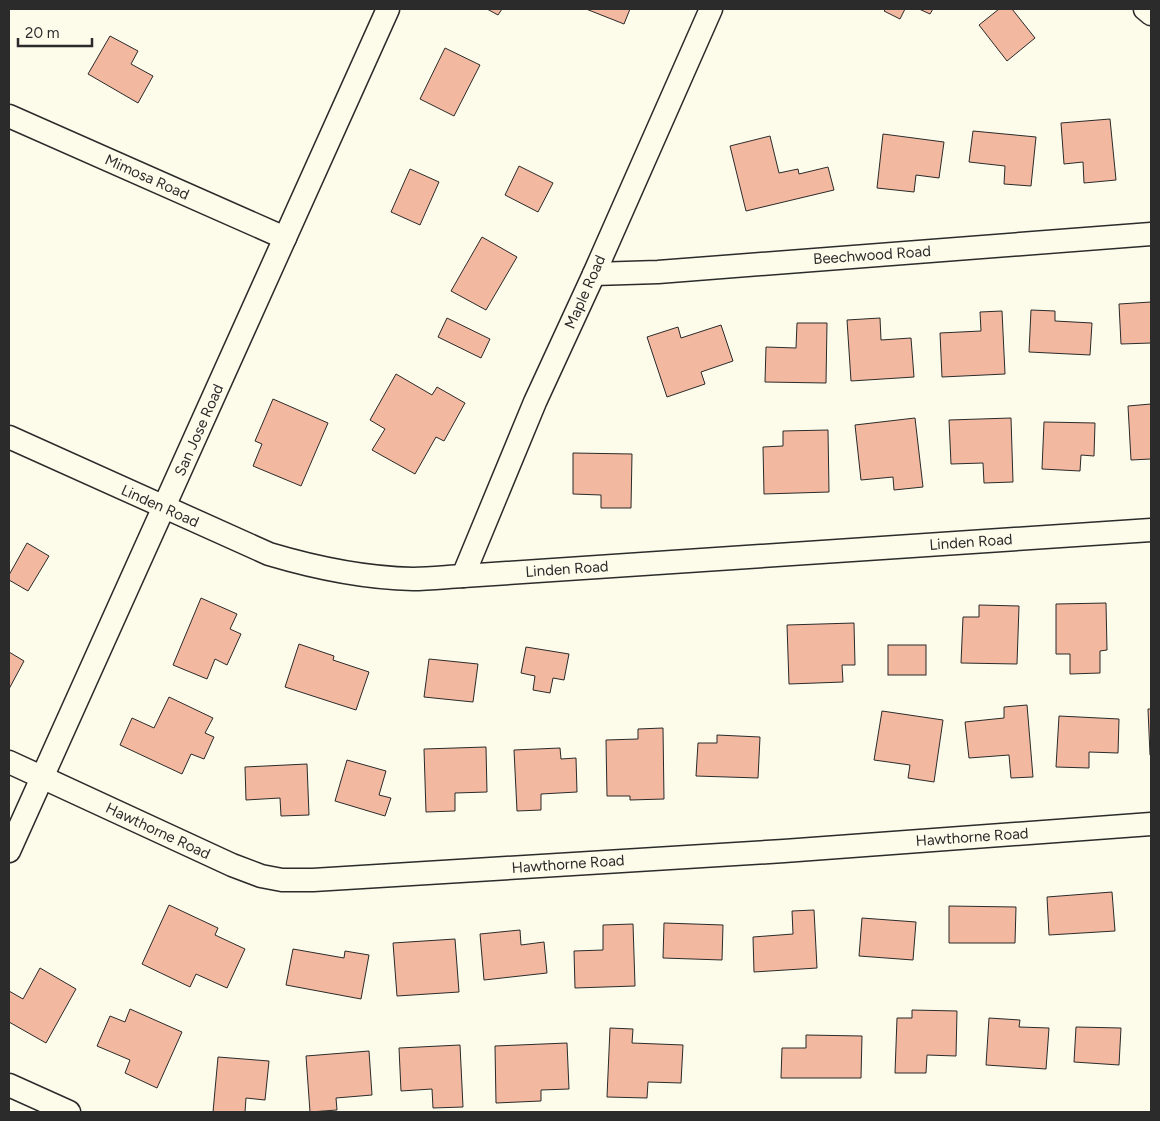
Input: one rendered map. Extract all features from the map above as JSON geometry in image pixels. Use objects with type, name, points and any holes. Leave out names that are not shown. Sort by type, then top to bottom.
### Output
[{"type":"street","name":"San Jose Road","points":[[9,851],[388,9]]},
{"type":"street","name":"Maple Road","points":[[463,576],[535,402],[594,274],[711,9]]},
{"type":"street","points":[[1145,9],[1151,14]]},
{"type":"street","name":"Mimosa Road","points":[[9,116],[286,238]]},
{"type":"street","name":"Beechwood Road","points":[[594,274],[658,272],[1151,234]]},
{"type":"street","name":"Linden Road","points":[[9,437],[269,554],[309,566],[350,574],[413,579],[1151,530]]},
{"type":"street","name":"Hawthorne Road","points":[[9,762],[232,865],[261,876],[282,880],[313,880],[784,851],[1151,824]]},
{"type":"street","points":[[9,1085],[69,1112]]},
{"type":"building","points":[[487,9],[502,9],[498,15]]},
{"type":"building","points":[[586,9],[630,9],[624,24]]},
{"type":"building","points":[[886,9],[905,9],[900,19],[884,11]]},
{"type":"building","points":[[919,9],[933,9],[930,14]]},
{"type":"building","points":[[999,9],[1012,9],[1035,38],[1007,61],[979,25]]},
{"type":"building","points":[[110,36],[138,51],[131,64],[153,76],[138,103],[88,74]]},
{"type":"building","points":[[445,48],[480,65],[454,116],[420,99]]},
{"type":"building","points":[[1110,119],[1116,180],[1084,183],[1083,162],[1064,164],[1061,123]]},
{"type":"building","points":[[973,131],[1036,137],[1031,186],[1004,184],[1005,166],[969,162]]},
{"type":"building","points":[[883,134],[944,142],[939,178],[916,175],[914,192],[877,188]]},
{"type":"building","points":[[770,136],[779,173],[798,169],[799,174],[828,167],[834,190],[746,211],[730,146]]},
{"type":"building","points":[[519,166],[553,183],[538,212],[505,195]]},
{"type":"building","points":[[410,169],[439,182],[420,225],[391,212]]},
{"type":"building","points":[[482,237],[517,257],[486,310],[451,291]]},
{"type":"building","points":[[1151,302],[1151,343],[1121,344],[1119,304]]},
{"type":"building","points":[[1031,310],[1055,311],[1055,321],[1092,323],[1090,355],[1029,352]]},
{"type":"building","points":[[1002,311],[1005,374],[942,377],[940,333],[981,331],[980,312]]},
{"type":"building","points":[[447,318],[490,339],[481,358],[438,337]]},
{"type":"building","points":[[880,318],[881,340],[911,338],[914,377],[851,381],[847,320]]},
{"type":"building","points":[[797,323],[827,323],[826,383],[765,382],[766,347],[796,348]]},
{"type":"building","points":[[721,325],[733,361],[701,372],[705,384],[667,397],[647,337],[678,327],[681,338]]},
{"type":"building","points":[[396,374],[432,395],[437,387],[465,403],[444,441],[436,437],[415,474],[372,450],[385,429],[370,420]]},
{"type":"building","points":[[273,399],[328,423],[301,486],[253,466],[262,444],[255,441]]},
{"type":"building","points":[[1151,404],[1151,459],[1131,460],[1128,406]]},
{"type":"building","points":[[915,418],[923,487],[894,490],[893,477],[861,480],[855,425]]},
{"type":"building","points":[[1011,418],[1013,482],[984,483],[983,463],[951,464],[949,420]]},
{"type":"building","points":[[1044,422],[1095,423],[1094,456],[1081,455],[1080,471],[1042,469]]},
{"type":"building","points":[[828,430],[829,492],[764,494],[763,447],[783,446],[783,431]]},
{"type":"building","points":[[573,453],[632,454],[631,508],[601,508],[601,495],[573,494]]},
{"type":"building","points":[[27,543],[49,556],[28,591],[9,580],[9,575]]},
{"type":"building","points":[[201,598],[237,614],[230,629],[241,634],[227,665],[215,659],[207,679],[173,665]]},
{"type":"building","points":[[1106,603],[1107,650],[1100,651],[1100,673],[1070,674],[1070,654],[1056,654],[1056,604]]},
{"type":"building","points":[[979,605],[1019,606],[1017,664],[961,663],[963,617],[979,617]]},
{"type":"building","points":[[854,623],[855,665],[842,665],[843,682],[789,684],[787,625]]},
{"type":"building","points":[[299,644],[334,656],[333,660],[369,672],[356,710],[285,687]]},
{"type":"building","points":[[888,645],[926,645],[926,675],[888,675]]},
{"type":"building","points":[[526,647],[569,654],[564,680],[553,678],[550,693],[533,690],[535,676],[521,673]]},
{"type":"building","points":[[9,652],[24,661],[9,689]]},
{"type":"building","points":[[429,659],[478,664],[473,702],[424,697]]},
{"type":"building","points":[[169,697],[213,718],[205,733],[214,737],[204,759],[191,754],[182,774],[120,745],[132,718],[154,728]]},
{"type":"building","points":[[1027,705],[1033,777],[1011,778],[1009,755],[969,758],[965,722],[1004,718],[1004,707]]},
{"type":"building","points":[[1148,709],[1151,709],[1151,755],[1150,755]]},
{"type":"building","points":[[882,711],[943,720],[934,782],[908,778],[910,765],[874,760]]},
{"type":"building","points":[[1059,716],[1119,719],[1118,753],[1089,752],[1089,768],[1056,767]]},
{"type":"building","points":[[663,728],[664,799],[630,800],[630,796],[607,796],[606,740],[638,739],[638,729]]},
{"type":"building","points":[[717,735],[760,737],[758,778],[696,776],[698,743],[717,743]]},
{"type":"building","points":[[486,747],[487,792],[455,793],[455,811],[426,812],[424,749]]},
{"type":"building","points":[[560,748],[561,759],[576,758],[577,792],[541,794],[541,810],[517,811],[514,750]]},
{"type":"building","points":[[347,760],[386,771],[379,795],[391,798],[385,816],[335,801]]},
{"type":"building","points":[[307,764],[309,815],[281,816],[280,798],[246,800],[245,767]]},
{"type":"building","points":[[1112,892],[1115,931],[1049,935],[1047,897]]},
{"type":"building","points":[[169,905],[218,928],[215,935],[245,949],[227,988],[196,974],[190,987],[142,964]]},
{"type":"building","points":[[949,906],[1016,907],[1015,943],[949,943]]},
{"type":"building","points":[[814,910],[817,968],[754,972],[753,937],[793,934],[792,911]]},
{"type":"building","points":[[862,918],[916,922],[913,960],[859,956]]},
{"type":"building","points":[[664,923],[723,925],[722,960],[663,958]]},
{"type":"building","points":[[633,924],[635,986],[575,988],[574,951],[603,950],[603,925]]},
{"type":"building","points":[[520,930],[521,945],[544,942],[547,973],[484,980],[480,934]]},
{"type":"building","points":[[455,939],[459,992],[397,996],[393,943]]},
{"type":"building","points":[[293,949],[344,958],[345,951],[369,955],[361,999],[286,985]]},
{"type":"building","points":[[40,968],[76,989],[46,1043],[9,1022],[9,991],[23,999]]},
{"type":"building","points":[[130,1009],[182,1032],[157,1088],[125,1073],[130,1060],[97,1046],[110,1016],[125,1022]]},
{"type":"building","points":[[912,1010],[957,1011],[956,1056],[927,1055],[926,1073],[895,1073],[897,1018],[912,1018]]},
{"type":"building","points":[[989,1018],[1020,1020],[1019,1027],[1049,1028],[1046,1069],[986,1065]]},
{"type":"building","points":[[1076,1027],[1121,1028],[1119,1065],[1074,1062]]},
{"type":"building","points":[[610,1028],[633,1029],[632,1043],[683,1045],[681,1083],[648,1082],[647,1098],[607,1097]]},
{"type":"building","points":[[806,1035],[862,1036],[861,1078],[781,1078],[782,1048],[806,1048]]},
{"type":"building","points":[[567,1043],[569,1089],[541,1090],[541,1101],[496,1103],[495,1046]]},
{"type":"building","points":[[460,1045],[463,1107],[433,1108],[432,1089],[401,1091],[399,1048]]},
{"type":"building","points":[[369,1051],[372,1095],[336,1098],[337,1110],[310,1112],[306,1056]]},
{"type":"building","points":[[218,1057],[269,1061],[265,1100],[246,1098],[245,1112],[213,1112]]}]
